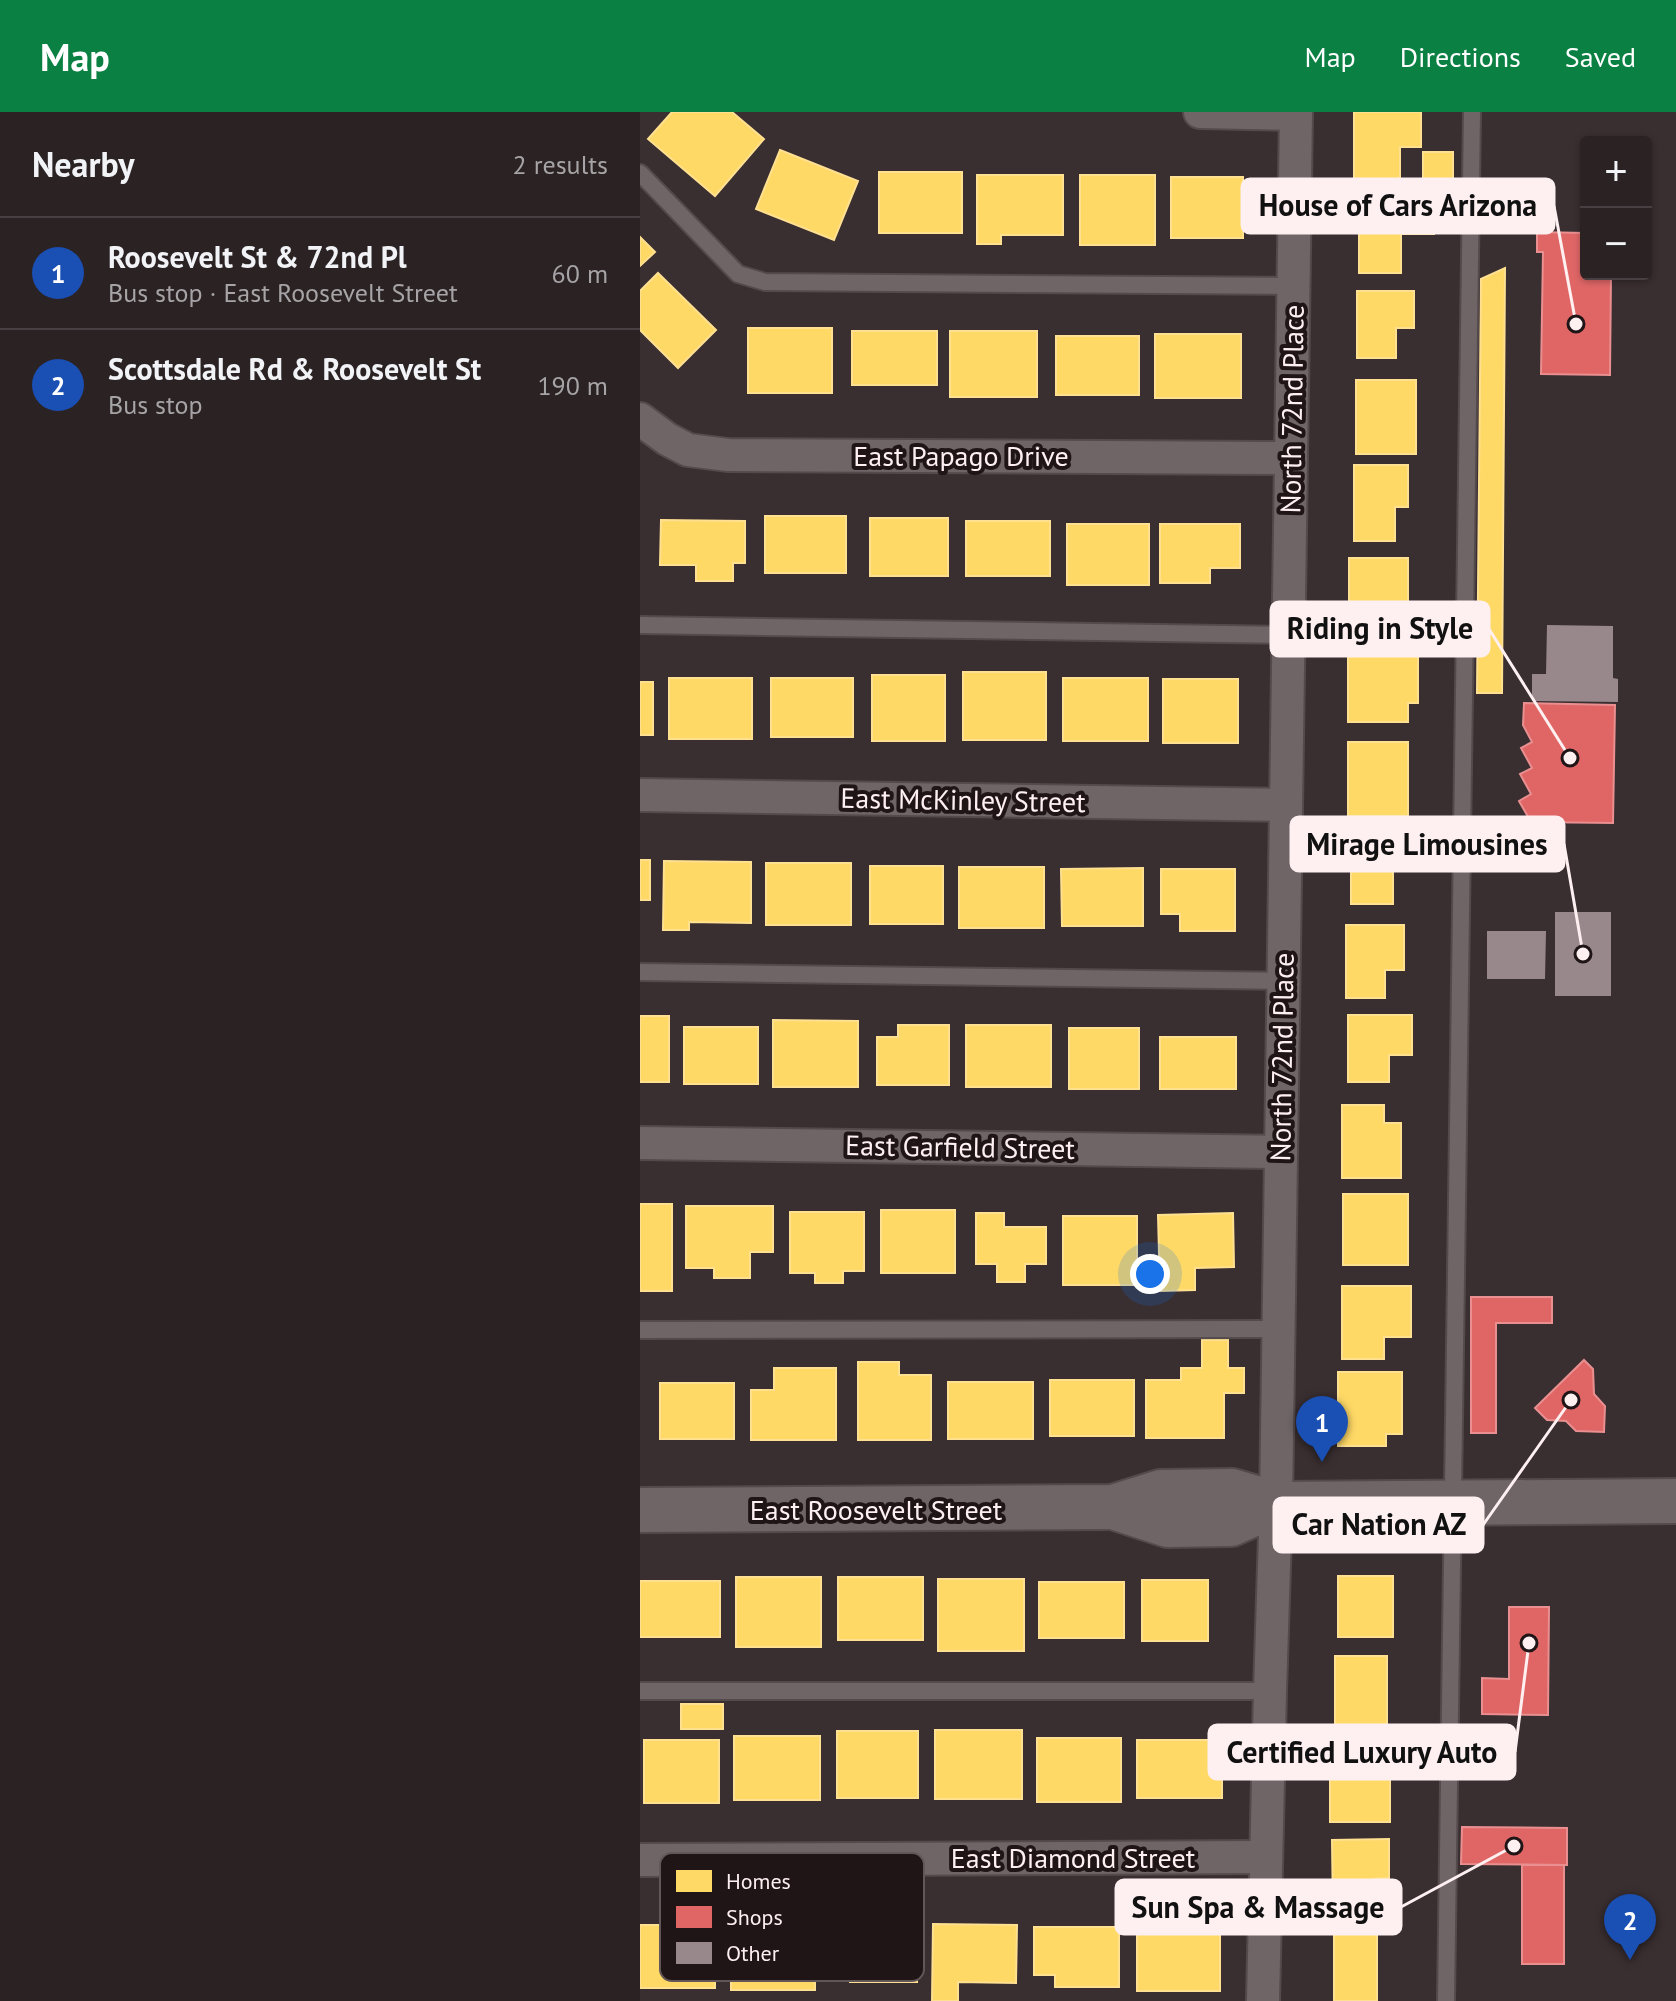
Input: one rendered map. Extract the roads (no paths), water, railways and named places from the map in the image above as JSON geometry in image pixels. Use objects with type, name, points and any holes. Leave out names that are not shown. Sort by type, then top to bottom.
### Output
[{"type":"street","points":[[1200,112],[1296,113]]},
{"type":"street","name":"North 72nd Place","points":[[1263,2001],[1276,1504],[1296,113]]},
{"type":"street","name":"East Papago Drive","points":[[640,419],[688,450],[728,455],[1291,458]]},
{"type":"street","name":"East McKinley Street","points":[[640,795],[1286,805]]},
{"type":"street","name":"East Garfield Street","points":[[640,1143],[1281,1152]]},
{"type":"street","name":"East Roosevelt Street","points":[[640,1510],[1113,1507],[1168,1525],[1231,1524],[1276,1504],[1676,1501]]},
{"type":"street","name":"East Diamond Street","points":[[924,1859],[1266,1857]]},
{"type":"street","name":"East Diamond Street","points":[[640,1860],[660,1860]]},
{"type":"lane","points":[[1446,2001],[1472,112]]},
{"type":"lane","points":[[640,173],[738,274],[765,282],[1293,286]]},
{"type":"lane","points":[[640,625],[1288,635]]},
{"type":"lane","points":[[640,972],[1283,981]]},
{"type":"lane","points":[[640,1330],[1278,1329]]},
{"type":"lane","points":[[640,1691],[1270,1691]]},
{"type":"place","name":"House of Cars Arizona","points":[[1576,324]]},
{"type":"place","name":"Riding in Style","points":[[1570,758]]},
{"type":"place","name":"Mirage Limousines","points":[[1583,954]]},
{"type":"place","name":"Car Nation AZ","points":[[1571,1400]]},
{"type":"place","name":"Roosevelt St & 72nd Pl","points":[[1322,1462]]},
{"type":"place","name":"Certified Luxury Auto","points":[[1529,1643]]},
{"type":"place","name":"Sun Spa & Massage","points":[[1514,1846]]},
{"type":"place","name":"Scottsdale Rd & Roosevelt St","points":[[1630,1960]]}]
